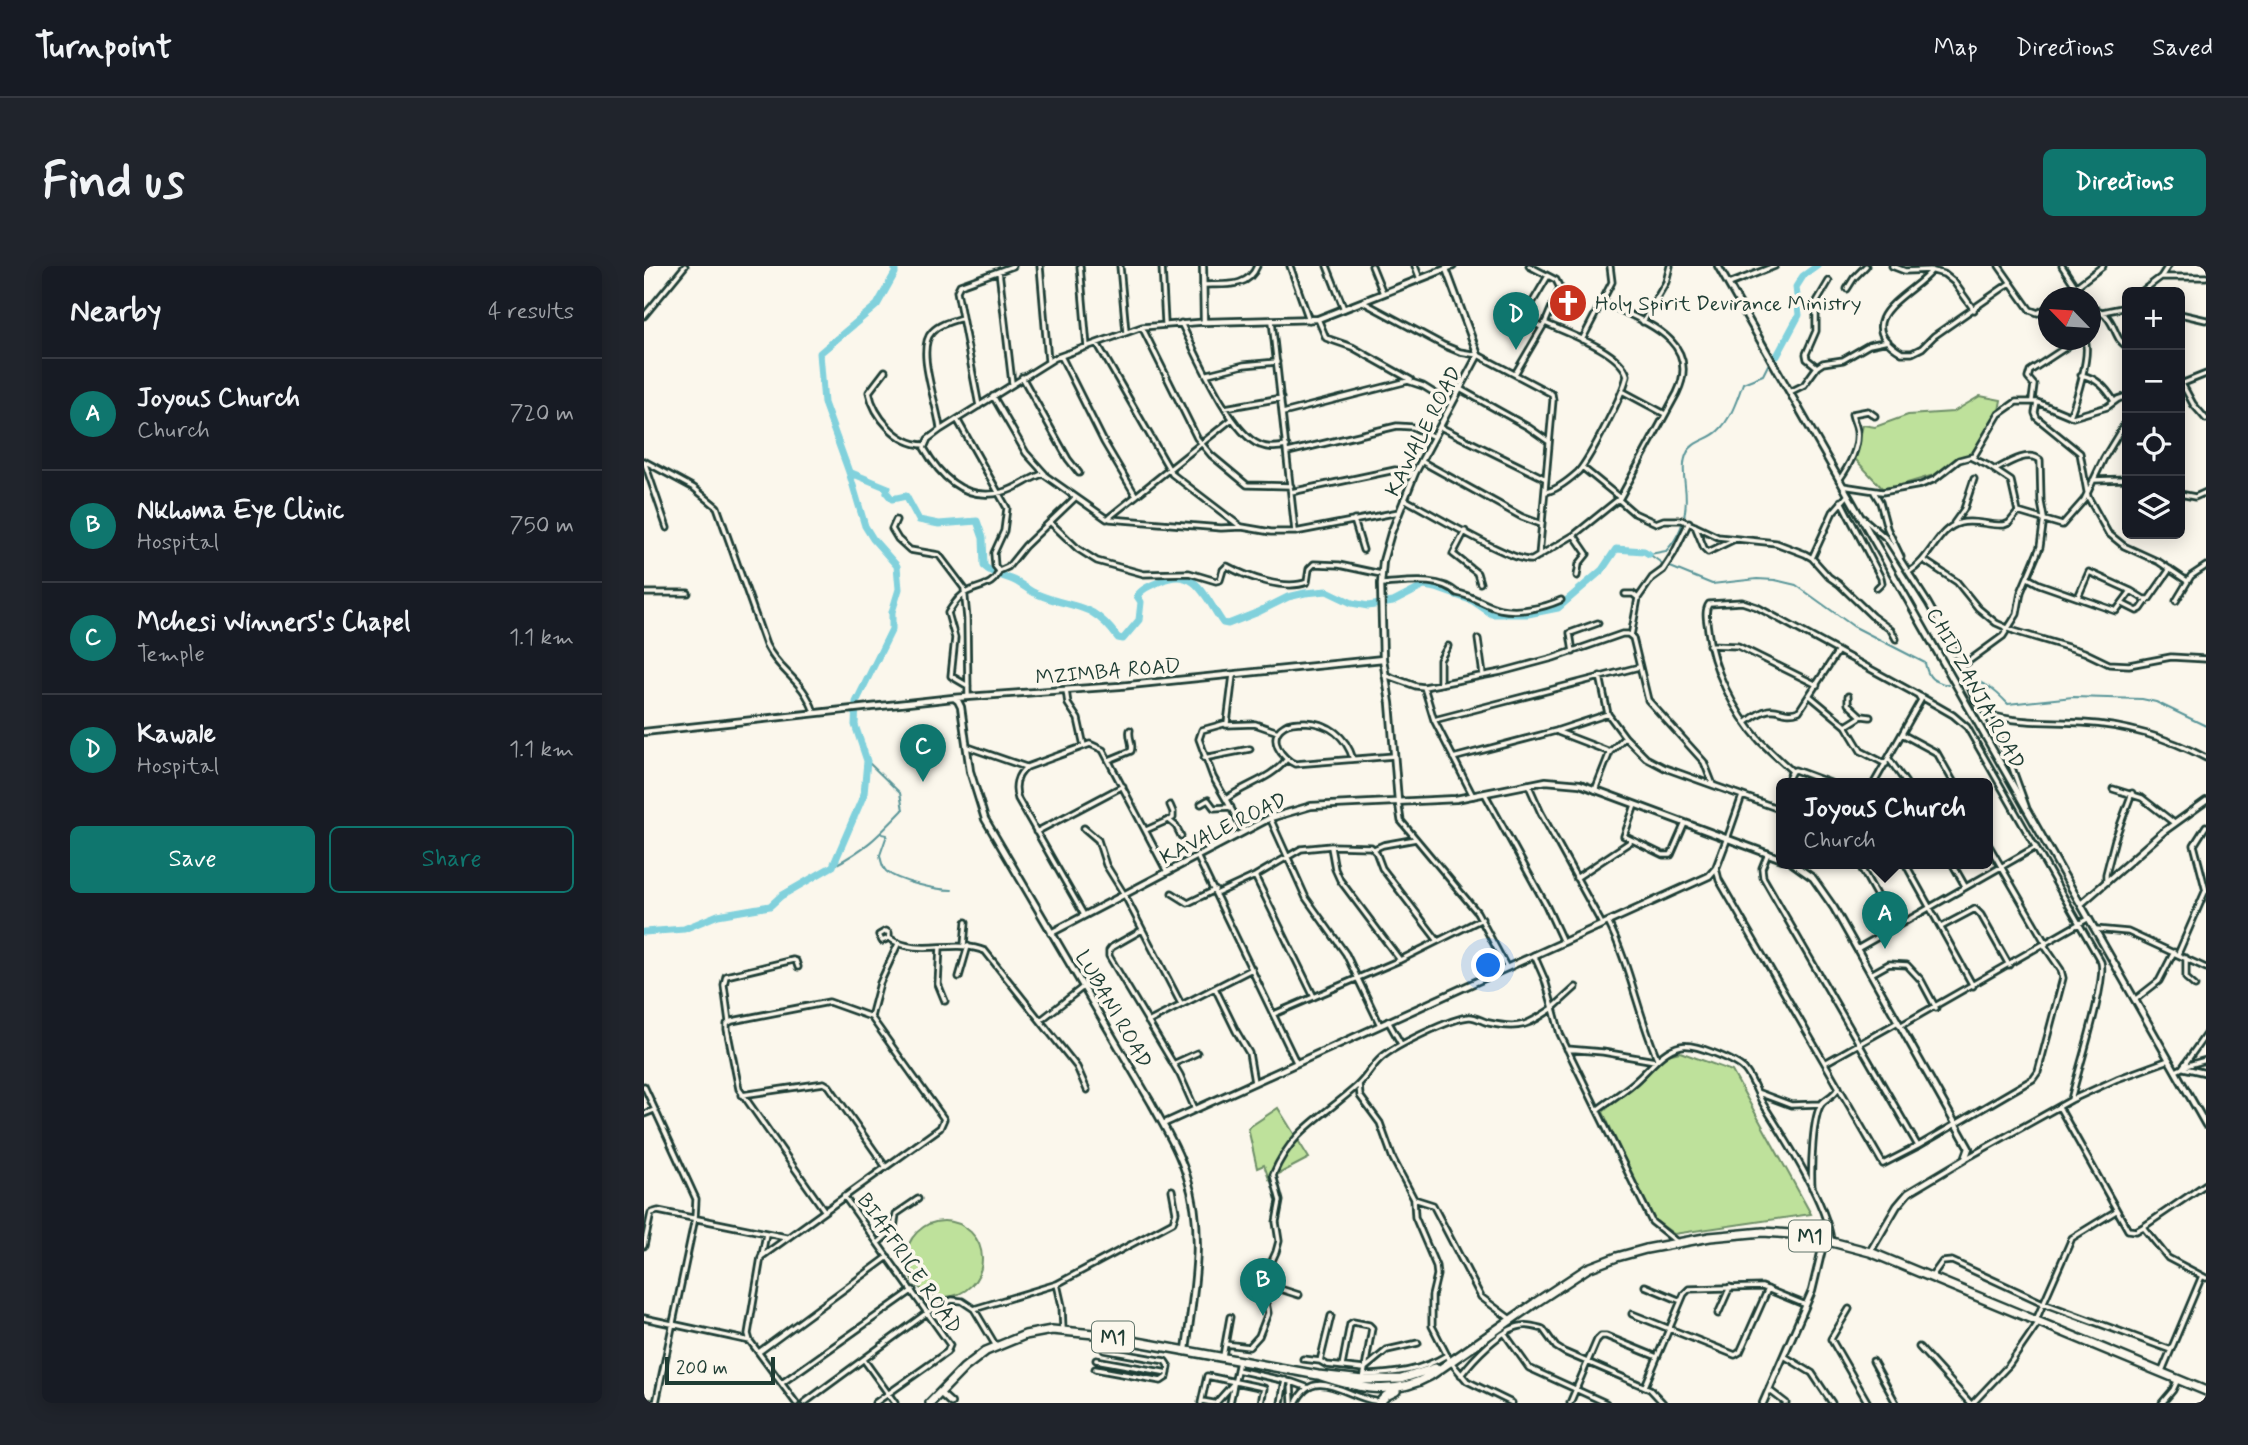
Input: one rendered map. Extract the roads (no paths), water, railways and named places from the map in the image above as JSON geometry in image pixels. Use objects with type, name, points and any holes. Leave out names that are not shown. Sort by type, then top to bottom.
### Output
[{"type":"highway","name":"M1","points":[[1376,1402],[1416,1383],[1448,1359],[1588,1268],[1617,1257],[1678,1243],[1755,1233],[1786,1233],[1828,1239],[1870,1252],[2206,1391]]},
{"type":"highway","name":"M1","points":[[930,1403],[975,1358],[996,1346],[1031,1333],[1063,1330],[1240,1359],[1318,1374],[1380,1390],[1416,1383]]},
{"type":"highway","name":"M1","points":[[1318,1374],[1380,1380],[1416,1375],[1448,1359]]},
{"type":"highway","points":[[1368,1388],[1376,1402]]},
{"type":"street","points":[[644,316],[684,266]]},
{"type":"street","points":[[979,406],[957,294],[958,287],[1013,266]]},
{"type":"street","points":[[1040,266],[1048,361]]},
{"type":"street","points":[[1080,266],[1087,347]]},
{"type":"street","points":[[1120,266],[1126,332]]},
{"type":"street","points":[[1162,266],[1165,324]]},
{"type":"street","points":[[1203,266],[1203,322]]},
{"type":"street","points":[[1203,285],[1247,281],[1257,266]]},
{"type":"street","points":[[1290,266],[1309,320]]},
{"type":"street","points":[[1327,266],[1344,309]]},
{"type":"street","points":[[1372,266],[1383,294]]},
{"type":"street","points":[[1415,266],[1420,279]]},
{"type":"street","points":[[924,445],[940,430],[958,421],[1048,361],[1126,332],[1165,324],[1318,319],[1453,266]]},
{"type":"street","points":[[1515,374],[1560,288],[1556,279],[1530,266]]},
{"type":"street","points":[[1582,340],[1612,282],[1610,266]]},
{"type":"street","points":[[1643,322],[1666,282],[1670,266]]},
{"type":"street","name":"CHIDZANJA ROAD","points":[[1718,266],[2206,1125]]},
{"type":"street","points":[[1729,284],[1775,266]]},
{"type":"street","points":[[1847,289],[1866,266]]},
{"type":"street","points":[[1892,266],[1911,272],[1931,269],[1950,278],[1974,310]]},
{"type":"street","points":[[1999,266],[2033,313],[2038,311]]},
{"type":"street","points":[[2062,266],[2075,287]]},
{"type":"street","points":[[2077,287],[2103,266]]},
{"type":"street","points":[[2148,287],[2161,277],[2168,266]]},
{"type":"street","name":"KAWALE ROAD","points":[[1383,659],[1381,574],[1387,549],[1415,473],[1478,355],[1446,269]]},
{"type":"street","points":[[1931,269],[1923,281],[1897,298],[1889,307],[1882,325],[1888,341],[1902,353],[1912,353],[2010,283]]},
{"type":"street","points":[[999,271],[1012,383]]},
{"type":"street","points":[[1546,492],[1557,488],[1582,467],[1627,380],[1624,367],[1613,358],[1582,340],[1526,319],[1525,315],[1548,275]]},
{"type":"street","points":[[2161,277],[2206,276]]},
{"type":"street","points":[[1817,367],[1807,359],[1806,354],[1816,331],[1816,303],[1829,281]]},
{"type":"street","points":[[1363,302],[1443,345],[1478,355],[1552,394],[1539,556]]},
{"type":"street","points":[[1404,499],[1521,560],[1529,561],[1574,535],[1619,499],[1682,382],[1682,357],[1669,337],[1603,302]]},
{"type":"street","points":[[2102,313],[2122,307]]},
{"type":"street","points":[[2102,313],[2111,321],[2122,343]]},
{"type":"street","points":[[2185,315],[2206,322]]},
{"type":"street","points":[[940,430],[927,368],[926,341],[933,330],[962,318]]},
{"type":"street","points":[[1318,319],[1326,338],[1352,347],[1452,404]]},
{"type":"street","points":[[1272,321],[1295,531]]},
{"type":"street","points":[[1181,323],[1231,419],[1239,429],[1259,445],[1269,448],[1287,446]]},
{"type":"street","points":[[1142,327],[1201,444],[1247,485],[1291,489],[1395,470],[1415,473]]},
{"type":"street","points":[[1790,392],[1804,385],[1823,363],[1847,358],[1870,345],[1888,341]]},
{"type":"street","points":[[1097,343],[1169,470],[1180,482],[1242,527]]},
{"type":"street","points":[[2062,350],[2030,371],[2028,378],[2034,385],[2036,418],[2080,453],[2088,493],[2108,533],[2187,581]]},
{"type":"street","points":[[2070,416],[2079,394],[2086,350]]},
{"type":"street","points":[[1061,356],[1104,442],[1136,497]]},
{"type":"street","points":[[1208,374],[1244,365],[1277,362]]},
{"type":"street","points":[[885,371],[869,392],[876,413],[889,428],[918,445],[924,445]]},
{"type":"street","points":[[2185,381],[2206,374]]},
{"type":"street","points":[[2081,375],[2104,387],[2114,402]]},
{"type":"street","points":[[1022,377],[1068,459],[1079,473]]},
{"type":"street","points":[[1283,413],[1402,382],[1413,382]]},
{"type":"street","points":[[1460,389],[1548,441]]},
{"type":"street","points":[[2185,389],[2206,419]]},
{"type":"street","points":[[1622,391],[1665,414]]},
{"type":"street","points":[[993,396],[1027,453],[1047,475],[1107,519],[1221,528],[1242,527],[1270,532],[1295,531],[1399,512]]},
{"type":"street","points":[[1225,408],[1281,398]]},
{"type":"street","points":[[1843,486],[1874,492],[1921,485],[1935,479],[1959,460],[1976,454],[1999,414],[2016,402],[2035,401],[2070,416],[2107,407],[2122,398]]},
{"type":"street","points":[[1839,480],[1847,469],[1857,444],[1852,414],[1868,411],[1875,416]]},
{"type":"street","points":[[1107,519],[1231,419]]},
{"type":"street","points":[[958,421],[1008,510],[1004,530],[994,553],[998,571],[996,579],[987,586],[965,592],[948,613],[955,638],[950,672],[953,678],[968,686]]},
{"type":"street","points":[[1288,452],[1397,426],[1413,427],[1434,437]]},
{"type":"street","points":[[1440,427],[1546,479]]},
{"type":"street","points":[[2018,512],[2062,525],[2088,493],[2104,458],[2122,428]]},
{"type":"street","points":[[924,445],[952,484],[983,494],[1000,493],[1039,475],[1047,475]]},
{"type":"street","points":[[1962,666],[2009,629],[2017,614],[2021,592],[2039,552],[2044,518],[2040,460],[2037,457],[2025,456],[1995,470]]},
{"type":"street","points":[[1970,458],[2011,481],[2018,512]]},
{"type":"street","points":[[644,461],[667,528]]},
{"type":"street","points":[[644,461],[694,488],[717,507],[766,645],[776,661],[808,694],[814,712]]},
{"type":"street","points":[[1421,461],[1522,517],[1541,524]]},
{"type":"street","points":[[1582,467],[1634,513],[1656,523],[1664,520],[1686,521],[1718,537],[1776,543],[1812,558],[1831,580],[1891,630],[1896,639]]},
{"type":"street","points":[[1909,572],[1925,561],[1938,540],[1953,525],[1964,509],[1974,479]]},
{"type":"street","points":[[2094,480],[2122,479]]},
{"type":"street","points":[[1874,492],[1903,562]]},
{"type":"street","points":[[2185,495],[2195,497],[2206,492]]},
{"type":"street","points":[[1812,558],[1833,512],[1848,495]]},
{"type":"street","points":[[998,571],[1005,570],[1025,546],[1075,498]]},
{"type":"street","points":[[1841,501],[1881,578],[1882,583],[1877,588]]},
{"type":"street","points":[[1953,525],[1964,522],[2004,525],[2018,512]]},
{"type":"street","points":[[1861,517],[1882,533],[1909,572],[1962,666],[1975,700],[1987,714],[2012,764],[2028,811]]},
{"type":"street","points":[[896,520],[892,529],[898,540],[914,552],[933,552],[939,555],[965,592],[968,698]]},
{"type":"street","points":[[1354,520],[1363,550]]},
{"type":"street","points":[[1686,521],[1669,561],[1652,578],[1638,598],[1631,636],[1648,700],[1704,762],[1713,785]]},
{"type":"street","points":[[1051,523],[1090,558],[1144,574],[1189,573],[1216,582],[1220,580],[1224,567],[1227,566],[1243,574],[1286,585],[1307,582],[1309,569],[1314,564],[1339,565],[1381,574]]},
{"type":"street","points":[[1694,525],[1708,552],[1733,540]]},
{"type":"street","points":[[1465,531],[1453,554],[1477,573],[1480,583]]},
{"type":"street","points":[[1574,535],[1587,554],[1578,564],[1577,576]]},
{"type":"street","points":[[1925,561],[1953,579],[1978,608],[1996,622],[2009,629],[2084,652],[2109,664],[2129,665],[2171,657],[2206,659]]},
{"type":"street","points":[[2176,601],[2187,581],[2195,572],[2206,566]]},
{"type":"street","points":[[2123,604],[2137,611],[2141,609],[2170,569]]},
{"type":"street","points":[[2078,597],[2089,572],[2149,599]]},
{"type":"street","points":[[2028,578],[2116,611],[2132,591]]},
{"type":"street","points":[[1381,584],[1429,583],[1452,589],[1502,610],[1536,608],[1561,600]]},
{"type":"street","points":[[644,593],[688,593]]},
{"type":"street","points":[[1625,594],[1633,594],[1638,598]]},
{"type":"street","points":[[1814,778],[1792,771],[1760,741],[1747,722],[1718,672],[1709,645],[1706,607],[1709,604],[1745,603],[1757,607],[1957,717],[1967,727],[2101,962],[2103,973],[2071,1100]]},
{"type":"street","points":[[1573,652],[1570,632],[1598,623]]},
{"type":"street","points":[[1385,676],[1424,687],[1501,672],[1573,652],[1622,634],[1631,636]]},
{"type":"street","points":[[1478,639],[1483,675]]},
{"type":"street","points":[[1709,645],[1738,646],[1817,685]]},
{"type":"street","points":[[1440,683],[1440,660],[1448,646]]},
{"type":"street","points":[[1747,722],[1769,709],[1795,713],[1810,696],[1838,651]]},
{"type":"street","points":[[1383,659],[1401,821],[1482,919],[1507,968]]},
{"type":"street","name":"MZIMBA ROAD","points":[[644,732],[953,698],[1233,675],[1383,659]]},
{"type":"street","points":[[1434,720],[1639,667]]},
{"type":"street","points":[[1224,725],[1228,720],[1233,675]]},
{"type":"street","points":[[1600,677],[1608,714],[1625,737],[1651,761],[1776,809]]},
{"type":"street","points":[[1424,687],[1434,720],[1473,796]]},
{"type":"street","points":[[1066,690],[1068,704],[1078,719],[1084,746]]},
{"type":"street","points":[[1813,691],[1820,705]]},
{"type":"street","points":[[1877,778],[1920,700],[1918,695]]},
{"type":"street","points":[[1810,696],[1846,726],[1861,751],[1886,764]]},
{"type":"street","points":[[1848,696],[1848,704],[1861,716],[1870,718]]},
{"type":"street","name":"LUBANI ROAD","points":[[953,698],[961,707],[965,746],[985,819],[1163,1124],[1187,1178],[1196,1217],[1196,1273],[1185,1350]]},
{"type":"street","points":[[1453,758],[1556,731],[1608,714]]},
{"type":"street","points":[[1987,714],[2022,721],[2091,723],[2119,728],[2155,736],[2206,758]]},
{"type":"street","points":[[1846,726],[1861,716]]},
{"type":"street","points":[[1353,759],[1347,745],[1328,726],[1294,723],[1285,725],[1278,732],[1279,753],[1286,760],[1301,765],[1395,756]]},
{"type":"street","points":[[1244,831],[1205,758],[1199,739],[1200,732],[1224,725],[1255,724],[1278,732]]},
{"type":"street","points":[[1109,760],[1131,751],[1130,730]]},
{"type":"street","points":[[1556,731],[1610,752]]},
{"type":"street","points":[[1902,734],[1937,753],[1951,778]]},
{"type":"street","points":[[1595,790],[1610,752],[1625,737]]},
{"type":"street","points":[[1084,915],[1016,794],[1018,778],[1027,767],[1084,746],[1094,744],[1099,747],[1109,760],[1167,872]]},
{"type":"street","points":[[965,746],[1027,767]]},
{"type":"street","points":[[1205,758],[1250,749]]},
{"type":"street","points":[[1889,758],[1903,778]]},
{"type":"street","points":[[1226,799],[1241,788],[1277,771],[1286,760]]},
{"type":"street","points":[[1788,778],[1792,771]]},
{"type":"street","name":"KAVALE ROAD","points":[[1051,933],[1270,818],[1311,806],[1473,796],[1528,784],[1564,781],[1776,856]]},
{"type":"street","points":[[1528,784],[1576,878],[1620,945],[1656,1060]]},
{"type":"street","points":[[1036,832],[1123,786]]},
{"type":"street","points":[[2113,789],[2132,793],[2174,823]]},
{"type":"street","points":[[2106,881],[2106,870],[2115,839],[2132,793]]},
{"type":"street","points":[[1485,794],[1546,905],[1563,942]]},
{"type":"street","points":[[1163,1124],[1709,876],[1716,868],[1742,796]]},
{"type":"street","points":[[1201,804],[1208,800],[1214,808],[1231,807]]},
{"type":"street","points":[[2081,904],[2174,823],[2206,802]]},
{"type":"street","points":[[1170,804],[1173,812],[1170,821]]},
{"type":"street","points":[[1635,805],[1623,834],[1631,841],[1669,856],[1673,853],[1685,823]]},
{"type":"street","points":[[1270,818],[1306,898],[1346,954],[1380,1025]]},
{"type":"street","points":[[1146,830],[1170,821]]},
{"type":"street","points":[[1170,821],[1181,836]]},
{"type":"street","points":[[2136,999],[2159,981],[2176,953],[2206,890],[2194,843],[2206,826]]},
{"type":"street","points":[[1084,828],[1098,840],[1106,865],[1181,1004]]},
{"type":"street","points":[[1172,893],[1188,903],[1255,876],[1306,847],[1374,849],[1416,839]]},
{"type":"street","points":[[1576,878],[1631,841]]},
{"type":"street","points":[[1331,846],[1340,880],[1400,960]]},
{"type":"street","points":[[1857,949],[2036,846]]},
{"type":"street","points":[[1374,849],[1382,868],[1438,941]]},
{"type":"street","points":[[1716,868],[1718,880],[1880,1162],[1886,1164],[2034,1079],[2038,1072],[2063,978],[2061,970],[1993,852]]},
{"type":"street","points":[[1768,853],[1762,868],[1763,877],[1918,1146]]},
{"type":"street","points":[[1197,856],[1296,1062]]},
{"type":"street","points":[[1800,869],[1816,882],[1857,949],[1969,1148],[1965,1158]]},
{"type":"street","points":[[1862,869],[1894,927]]},
{"type":"street","points":[[1908,869],[1972,986]]},
{"type":"street","points":[[1955,869],[1965,886]]},
{"type":"street","points":[[1255,876],[1314,997]]},
{"type":"street","points":[[1941,927],[1971,909],[1978,910],[2009,965]]},
{"type":"street","points":[[1825,1063],[1860,1043],[1936,1008],[2089,918]]},
{"type":"street","points":[[1274,1014],[1400,960],[1482,919]]},
{"type":"street","points":[[958,977],[966,945],[966,922]]},
{"type":"street","points":[[2095,929],[2127,932],[2206,968]]},
{"type":"street","points":[[1142,930],[1112,947],[1109,953],[1173,1064],[1195,1109]]},
{"type":"street","points":[[889,939],[928,948],[966,945],[989,955],[1077,1067],[1087,1090]]},
{"type":"street","points":[[871,1017],[880,983],[898,943]]},
{"type":"street","points":[[940,947],[938,984],[945,1002]]},
{"type":"street","points":[[1534,955],[1567,1049],[1652,1222],[1678,1243]]},
{"type":"street","points":[[2186,958],[2186,978],[2196,986]]},
{"type":"street","points":[[798,967],[793,960],[726,976],[724,985],[729,1022],[727,1027],[736,1082],[742,1095],[824,1210]]},
{"type":"street","points":[[1871,974],[1889,964],[1907,965],[1921,980],[1936,1008]]},
{"type":"street","points":[[1147,1022],[1253,969]]},
{"type":"street","points":[[1041,1020],[1083,986]]},
{"type":"street","points":[[1225,1344],[1245,1348],[1253,1343],[1259,1336],[1268,1313],[1262,1283],[1279,1241],[1276,1222],[1280,1201],[1275,1172],[1287,1148],[1303,1129],[1359,1084],[1380,1059],[1401,1044],[1469,1017],[1520,1027],[1553,1008],[1576,987]]},
{"type":"street","points":[[1215,988],[1249,1053],[1254,1082]]},
{"type":"street","points":[[729,1022],[830,1002],[871,1017],[944,1119],[940,1128],[761,1257]]},
{"type":"street","points":[[1388,1021],[1401,1044]]},
{"type":"street","points":[[2182,1068],[2206,1034]]},
{"type":"street","points":[[1597,1110],[1639,1078],[1656,1060],[1681,1046],[1696,1047],[1739,1065],[1746,1071],[1783,1135],[1826,1219],[1828,1239],[1806,1306],[1763,1403]]},
{"type":"street","points":[[1567,1049],[1656,1060]]},
{"type":"street","points":[[1173,1064],[1197,1053]]},
{"type":"street","points":[[1870,1252],[1908,1193],[1965,1158],[2071,1100],[2169,1060]]},
{"type":"street","points":[[2176,1071],[2206,1060]]},
{"type":"street","points":[[2182,1068],[2206,1073]]},
{"type":"street","points":[[742,1095],[824,1083],[829,1086],[886,1166]]},
{"type":"street","points":[[1359,1084],[1360,1096],[1380,1123],[1393,1159],[1414,1199],[1415,1217],[1437,1272],[1432,1296],[1432,1326],[1448,1359],[1461,1375],[1476,1387],[1512,1403]]},
{"type":"street","points":[[644,1086],[695,1195],[695,1218],[656,1403]]},
{"type":"street","points":[[1758,1093],[1791,1105],[1821,1104],[1834,1095],[1839,1087]]},
{"type":"street","points":[[1812,1190],[1812,1147],[1821,1104]]},
{"type":"street","points":[[2059,1107],[2128,1230],[2136,1231],[2143,1227],[2206,1184]]},
{"type":"street","points":[[644,1114],[654,1110]]},
{"type":"street","points":[[974,1309],[1057,1284],[1174,1221],[1176,1212],[1172,1190]]},
{"type":"street","name":"BIAFFRICE ROAD","points":[[844,1196],[949,1342],[950,1348],[888,1394]]},
{"type":"street","points":[[878,1243],[895,1227],[896,1214],[918,1199]]},
{"type":"street","points":[[1414,1199],[1433,1205],[1481,1297],[1511,1319]]},
{"type":"street","points":[[644,1246],[653,1211],[786,1237]]},
{"type":"street","points":[[1919,1347],[1972,1403],[2010,1365],[2037,1320],[2072,1238],[2116,1211]]},
{"type":"street","points":[[2143,1227],[2168,1258],[2204,1277],[2161,1372]]},
{"type":"street","points":[[766,1234],[748,1328],[750,1341],[796,1403]]},
{"type":"street","points":[[760,1352],[888,1257]]},
{"type":"street","points":[[1932,1276],[1942,1262],[1952,1261],[2043,1303],[2171,1350]]},
{"type":"street","points":[[1057,1284],[1062,1306],[1063,1330]]},
{"type":"street","points":[[1645,1286],[1681,1301]]},
{"type":"street","points":[[1265,1295],[1274,1287],[1299,1295]]},
{"type":"street","points":[[1718,1314],[1730,1287]]},
{"type":"street","points":[[1645,1386],[1681,1301],[1689,1289],[1768,1289],[1806,1306]]},
{"type":"street","points":[[1632,1314],[1732,1355],[1738,1354],[1768,1289]]},
{"type":"street","points":[[782,1383],[913,1290]]},
{"type":"street","points":[[804,1403],[928,1312],[952,1300],[962,1301],[974,1309],[996,1346]]},
{"type":"street","points":[[1849,1310],[1831,1339],[1868,1403]]},
{"type":"street","points":[[1320,1361],[1331,1316]]},
{"type":"street","points":[[1223,1356],[1230,1317]]},
{"type":"street","points":[[644,1318],[750,1341]]},
{"type":"street","points":[[1342,1366],[1350,1324],[1353,1322],[1369,1325],[1371,1328],[1363,1377],[1415,1369],[1448,1359]]},
{"type":"street","points":[[1461,1375],[1471,1362],[1505,1334],[1522,1325],[1540,1328],[1560,1350],[1645,1386],[1657,1394],[1663,1403]]},
{"type":"street","points":[[1505,1334],[1529,1368],[1606,1403]]},
{"type":"street","points":[[1570,1403],[1597,1340],[1604,1335],[1657,1357]]},
{"type":"street","points":[[1115,1352],[1117,1338]]},
{"type":"street","points":[[1303,1359],[1320,1361],[1327,1366],[1364,1369],[1387,1350],[1418,1343]]},
{"type":"street","points":[[1095,1370],[1161,1381],[1166,1379],[1169,1365],[1165,1361],[1104,1350]]},
{"type":"street","points":[[1784,1356],[1812,1373],[1832,1403]]},
{"type":"street","points":[[1230,1403],[1240,1359]]},
{"type":"street","points":[[864,1360],[895,1403]]},
{"type":"street","points":[[1096,1360],[1168,1373]]},
{"type":"street","points":[[1873,1361],[1896,1403]]},
{"type":"street","points":[[1237,1370],[1306,1387]]},
{"type":"street","points":[[1235,1382],[1215,1403],[1201,1402],[1207,1376],[1264,1388],[1261,1403]]},
{"type":"street","points":[[2162,1403],[2178,1379]]},
{"type":"street","points":[[1294,1403],[1306,1387],[1312,1385],[1331,1385],[1376,1402],[1380,1380]]},
{"type":"street","points":[[1281,1403],[1286,1381]]},
{"type":"street","points":[[1286,1381],[1292,1384],[1294,1403]]},
{"type":"street","points":[[1769,1390],[1786,1403]]},
{"type":"street","points":[[940,1393],[951,1403]]},
{"type":"street","points":[[875,1403],[888,1394]]},
{"type":"street","points":[[644,1401],[651,1403]]},
{"type":"waterway","points":[[644,932],[684,929],[718,915],[770,906],[781,896],[833,866],[864,794],[867,761],[855,725],[856,702],[892,629],[892,612],[899,589],[897,566],[865,526],[824,403],[820,353],[877,305],[895,273],[895,266]]},
{"type":"waterway","points":[[1777,356],[1799,315],[1796,287],[1803,276],[1817,266]]},
{"type":"waterway","points":[[1650,554],[1666,551],[1681,528],[1686,504],[1684,465],[1689,449],[1723,426],[1743,383],[1763,375],[1769,363]]},
{"type":"waterway","points":[[849,472],[888,488]]},
{"type":"waterway","points":[[887,493],[892,499],[906,496],[919,520],[939,524],[977,521],[983,538],[984,566],[987,569],[1037,594],[1090,612],[1099,617],[1118,638],[1123,639],[1139,620],[1139,593],[1151,585],[1173,577],[1192,581],[1205,595],[1223,623],[1228,624],[1288,597],[1305,593],[1327,591],[1352,603],[1368,606],[1393,602],[1424,586],[1473,601],[1492,614],[1528,614],[1558,608],[1602,570],[1616,549],[1644,551],[1649,554]]},
{"type":"waterway","points":[[1649,554],[1663,564],[1712,584],[1757,579],[1796,585],[1853,626],[1925,663],[1932,678],[1948,685]]},
{"type":"waterway","points":[[1962,679],[1988,686],[2008,704],[2073,697],[2142,699],[2156,702],[2206,726]]},
{"type":"waterway","points":[[833,866],[871,841],[903,810],[900,793],[867,761]]},
{"type":"waterway","points":[[882,834],[887,835],[880,855],[886,871],[917,884],[952,890]]},
{"type":"place","name":"Holy Spirit Devirance Ministry","points":[[1568,303]]},
{"type":"place","name":"Kawale","points":[[1516,350]]},
{"type":"place","name":"Mchesi Winners's Chapel","points":[[923,782]]},
{"type":"place","name":"Joyous Church","points":[[1885,949]]},
{"type":"place","name":"Nkhoma Eye Clinic","points":[[1263,1316]]}]
